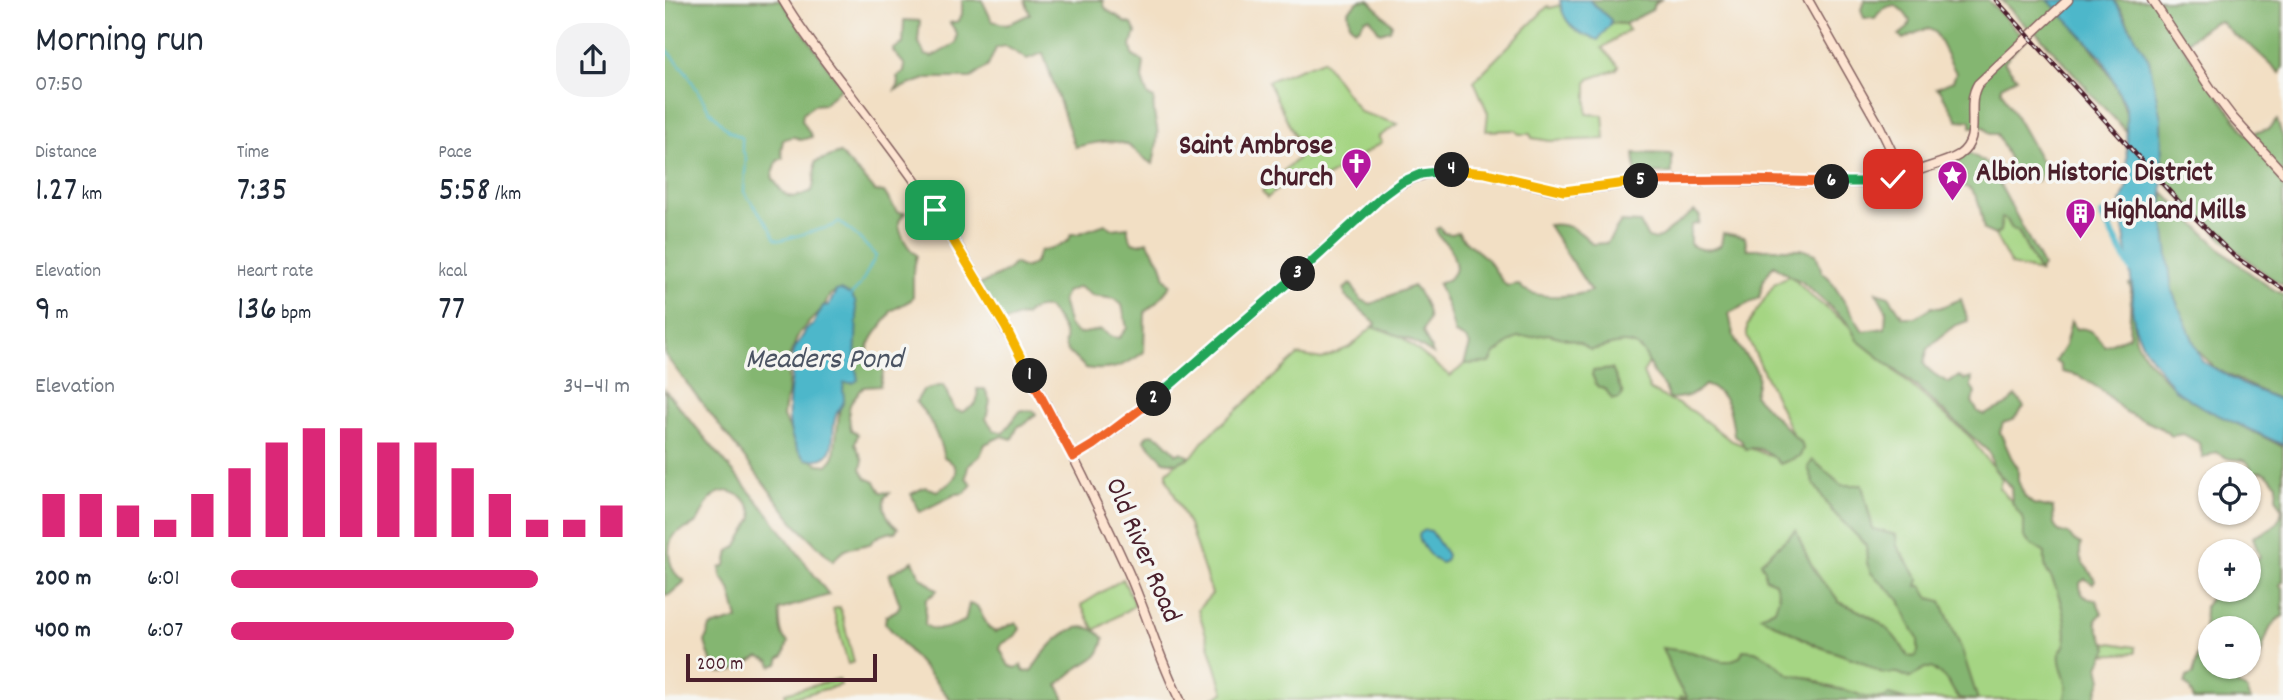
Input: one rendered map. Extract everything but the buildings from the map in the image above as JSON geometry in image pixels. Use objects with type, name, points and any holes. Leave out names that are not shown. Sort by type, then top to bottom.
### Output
[{"type":"street","name":"Old River Road","points":[[783,0],[935,210],[1006,328],[1128,571],[1170,681],[1180,700]]},
{"type":"street","points":[[1808,0],[1904,172],[1904,183],[1896,183],[1893,179]]},
{"type":"street","points":[[1893,179],[1893,174],[1950,159],[1964,150],[1973,130],[1973,92],[1984,77],[2069,0]]},
{"type":"street","points":[[2152,0],[2211,89],[2233,118],[2283,173]]},
{"type":"street","points":[[1073,457],[1147,405],[1290,282],[1385,194],[1402,182],[1419,175],[1468,170],[1569,191],[1657,180],[1863,183],[1893,179]]},
{"type":"green space","points":[[665,0],[781,0],[842,87],[824,104],[814,105],[803,113],[802,120],[812,137],[783,140],[783,158],[777,161],[772,177],[784,194],[793,197],[804,194],[812,191],[815,162],[840,153],[875,191],[884,192],[897,212],[905,213],[899,224],[900,228],[908,246],[917,255],[911,300],[891,311],[871,340],[867,352],[884,369],[880,386],[864,387],[854,397],[849,411],[851,430],[858,434],[855,444],[863,460],[861,469],[866,478],[875,482],[881,492],[890,493],[885,497],[884,506],[889,518],[898,528],[895,532],[881,535],[870,544],[845,550],[833,561],[797,526],[665,355]],"holes":[[[837,291],[842,389],[834,456],[828,465],[819,464],[806,457],[783,417],[788,394],[789,358],[799,333],[823,308],[830,295]]]},
{"type":"green space","points":[[962,0],[982,0],[992,21],[1007,25],[1030,14],[1025,0],[1103,0],[1108,11],[1132,24],[1136,33],[1131,45],[1133,56],[1144,62],[1142,79],[1148,96],[1154,99],[1157,137],[1153,164],[1119,142],[1100,142],[1075,147],[1043,53],[1027,59],[1005,46],[996,48],[988,66],[971,78],[928,78],[895,90],[899,84],[897,77],[904,72],[905,65],[893,49],[903,44],[904,20],[920,21],[918,41],[925,55],[932,57],[956,43],[957,33],[950,23],[959,21]]},
{"type":"green space","points":[[1369,0],[1392,24],[1390,30],[1380,33],[1370,18],[1365,19],[1356,29],[1350,25],[1348,11],[1359,1]]},
{"type":"green space","points":[[1586,0],[1660,0],[1654,4],[1652,10],[1625,24],[1611,23]]},
{"type":"green space","points":[[1865,0],[1988,0],[2025,39],[2004,62],[2017,78],[2001,86],[2001,90],[2045,168],[2037,181],[2012,172],[2005,165],[2010,162],[2009,158],[1997,134],[1990,134],[1984,127],[1971,127],[1971,121],[1958,120],[1940,90],[1936,88],[1953,81],[1956,73],[1935,32],[1927,28],[1903,39],[1899,35],[1908,28],[1910,21],[1904,12],[1895,5],[1883,9],[1875,18],[1864,18],[1861,9]]},
{"type":"green space","points":[[2001,0],[2050,0],[2078,30],[2112,78],[2127,115],[2131,136],[2037,33],[2028,28]]},
{"type":"green space","points":[[2113,0],[2283,0],[2283,67],[2280,73],[2220,21],[2212,23],[2182,45],[2247,135],[2268,129],[2277,120],[2283,138],[2283,285],[2269,277],[2223,239],[2164,181],[2160,134],[2148,63],[2124,15]]},
{"type":"green space","points":[[1560,5],[1578,29],[1594,37],[1611,23],[1625,24],[1629,30],[1602,48],[1619,66],[1616,70],[1589,79],[1587,83],[1587,114],[1603,115],[1605,139],[1550,141],[1532,138],[1530,134],[1519,134],[1515,130],[1486,131],[1488,113],[1474,81],[1548,6],[1550,8]]},
{"type":"green space","points":[[1323,60],[1360,112],[1398,124],[1378,137],[1382,142],[1310,188],[1298,173],[1267,198],[1262,191],[1298,158],[1301,149],[1268,81]]},
{"type":"green space","points":[[1964,150],[1988,164],[1998,165],[2006,179],[1999,183],[2043,266],[2039,272],[2018,231],[2012,229],[2007,220],[2001,218],[2000,231],[1995,235],[1984,230],[1980,206],[1973,192],[1961,186],[1952,186],[1942,163]]},
{"type":"green space","points":[[1634,153],[1672,154],[1672,173],[1636,174]]},
{"type":"green space","points":[[2164,193],[2235,261],[2283,295],[2283,402],[2216,369],[2198,351],[2175,310],[2160,238]]},
{"type":"green space","points":[[1694,211],[1700,216],[1699,223],[1692,225],[1690,244],[1697,248],[1718,247],[1721,245],[1723,233],[1745,237],[1747,249],[1801,249],[1816,254],[1822,272],[1829,278],[1863,331],[1885,328],[1886,310],[1876,292],[1889,296],[1903,317],[1916,317],[1932,307],[1939,308],[1961,299],[1968,321],[1954,326],[1937,340],[1928,349],[1924,362],[1934,374],[1949,383],[1959,376],[1965,380],[1972,378],[1971,386],[1975,393],[1972,402],[1978,412],[1984,415],[2006,405],[2016,396],[2024,407],[2013,420],[2003,423],[2000,432],[2018,468],[2018,481],[2025,497],[2033,504],[2053,508],[2056,528],[2068,533],[2073,540],[2081,544],[2080,557],[2095,581],[2093,584],[2085,579],[2080,583],[2083,596],[2096,600],[2102,613],[2096,620],[2108,648],[2099,666],[2102,679],[2094,700],[2064,700],[2066,687],[2060,665],[2060,652],[2066,637],[2061,605],[2045,567],[2045,553],[2024,537],[2024,520],[2012,503],[2011,488],[1993,467],[1990,453],[1917,387],[1857,340],[1848,323],[1801,281],[1774,265],[1764,279],[1759,298],[1729,313],[1736,341],[1758,376],[1754,395],[1802,444],[1800,456],[1780,464],[1765,451],[1745,449],[1741,440],[1734,436],[1728,405],[1713,388],[1705,385],[1693,394],[1669,399],[1644,353],[1631,344],[1590,350],[1578,342],[1548,334],[1517,337],[1495,354],[1490,363],[1464,364],[1470,345],[1466,339],[1455,334],[1438,284],[1449,279],[1456,269],[1455,260],[1436,229],[1440,227],[1444,233],[1458,232],[1487,259],[1507,286],[1518,284],[1532,293],[1563,296],[1591,291],[1548,225],[1573,228],[1592,244],[1607,243],[1621,222],[1640,223],[1648,238],[1656,240]]},
{"type":"green space","points":[[2002,217],[2012,229],[2017,230],[2039,272],[2011,265],[1995,235],[2000,231]]},
{"type":"green space","points":[[1105,224],[1113,229],[1128,227],[1132,242],[1140,244],[1147,241],[1171,285],[1145,312],[1144,352],[1116,367],[1085,368],[1068,351],[1064,344],[1063,329],[1048,308],[1035,309],[1025,316],[1003,323],[979,285],[1007,271],[1014,263],[1024,268],[1034,264],[1040,251],[1059,246],[1069,240],[1071,234]],"holes":[[[1079,287],[1093,296],[1115,299],[1122,305],[1127,328],[1119,338],[1101,330],[1078,334],[1069,326],[1062,300],[1066,292]]]},
{"type":"green space","points":[[1790,275],[1968,435],[2002,479],[1999,488],[2034,525],[2098,641],[2135,647],[2135,653],[2098,655],[2093,700],[1208,700],[1224,693],[1198,609],[1212,594],[1189,525],[1167,479],[1167,472],[1177,463],[1192,456],[1204,440],[1298,355],[1322,359],[1350,347],[1380,320],[1450,376],[1489,346],[1526,333],[1613,329],[1653,355],[1643,373],[1650,390],[1694,412],[1730,440],[1765,454],[1788,457],[1798,446],[1747,336],[1747,326],[1775,283]]},
{"type":"green space","points":[[2132,283],[2135,298],[2134,323],[2137,343],[2157,370],[2187,397],[2283,447],[2283,581],[2280,585],[2283,589],[2283,616],[2270,629],[2261,654],[2261,616],[2205,616],[2205,606],[2208,602],[2261,602],[2261,539],[2253,537],[2279,520],[2282,509],[2276,497],[2277,484],[2261,472],[2261,462],[2227,458],[2216,452],[2203,458],[2199,443],[2183,434],[2172,436],[2159,427],[2125,412],[2103,391],[2079,376],[2062,372],[2055,361],[2065,346],[2071,321],[2076,329],[2081,328],[2093,333],[2104,346],[2129,336],[2129,284]]},
{"type":"green space","points":[[1351,284],[1361,300],[1371,304],[1413,286],[1427,312],[1428,320],[1423,332],[1433,354],[1410,340],[1375,327],[1376,323],[1346,297],[1344,289]]},
{"type":"green space","points":[[1612,369],[1623,394],[1619,399],[1612,399],[1606,390],[1597,386],[1592,375],[1593,371]]},
{"type":"green space","points":[[943,385],[955,410],[962,412],[975,404],[977,389],[985,389],[990,401],[986,419],[994,430],[1003,433],[1021,410],[1034,411],[1036,414],[1025,424],[1018,426],[1012,439],[1002,436],[985,444],[980,456],[968,466],[966,478],[972,484],[965,493],[956,494],[920,512],[911,494],[925,487],[937,491],[953,480],[956,471],[944,457],[926,414],[916,402],[923,390]]},
{"type":"green space","points":[[665,390],[771,517],[829,595],[779,610],[781,631],[788,642],[784,656],[778,664],[772,666],[770,661],[759,657],[732,671],[714,671],[705,642],[710,627],[738,619],[730,589],[721,576],[720,568],[726,565],[729,551],[736,547],[753,518],[749,506],[740,496],[728,492],[715,495],[697,522],[674,535],[671,540],[670,560],[675,572],[684,582],[665,595]]},
{"type":"green space","points":[[1147,435],[1160,437],[1177,454],[1182,452],[1190,457],[1177,463],[1164,461],[1144,440]]},
{"type":"green space","points":[[1813,460],[1841,485],[1862,485],[1873,529],[1896,535],[1897,546],[1919,580],[1917,586],[1922,586],[1929,598],[1941,601],[1962,650],[1978,700],[1956,696],[1946,679],[1931,668],[1925,668],[1910,678],[1898,673],[1882,673],[1860,661],[1817,646],[1760,616],[1775,609],[1779,597],[1775,582],[1765,578],[1761,562],[1796,530],[1814,569],[1839,602],[1879,622],[1894,636],[1908,656],[1914,657],[1918,652],[1918,639],[1900,600],[1871,573],[1867,563],[1866,545],[1832,511],[1814,484],[1808,467]]},
{"type":"green space","points":[[913,561],[920,576],[937,590],[926,599],[925,625],[930,628],[950,627],[965,621],[969,604],[977,606],[989,628],[995,632],[1016,622],[1020,629],[1015,636],[1002,644],[1000,649],[1009,666],[1016,668],[1021,665],[1025,672],[1031,671],[1054,643],[1073,629],[1083,627],[1094,630],[1104,638],[1100,651],[1058,685],[1065,700],[951,700],[885,623],[886,616],[900,605],[889,574]]},
{"type":"green space","points":[[1123,579],[1135,605],[1095,630],[1081,605]]},
{"type":"green space","points":[[840,607],[854,662],[848,664],[833,609]]},
{"type":"green space","points":[[1662,648],[1691,652],[1722,661],[1740,657],[1743,650],[1755,651],[1790,675],[1811,678],[1826,686],[1865,697],[1883,698],[1889,695],[1907,700],[1681,700],[1680,697],[1687,697]]},
{"type":"green space","points":[[2198,654],[2198,679],[2237,679],[2238,685],[2247,690],[2251,700],[2194,700],[2185,684],[2187,677],[2193,674]]},
{"type":"green space","points":[[839,679],[841,685],[787,699],[785,693]]},
{"type":"water","points":[[1560,0],[1589,0],[1611,20],[1610,25],[1598,40],[1584,35],[1567,20]]},
{"type":"water","points":[[2048,0],[2114,0],[2149,60],[2161,119],[2163,214],[2172,291],[2202,361],[2242,384],[2283,401],[2283,445],[2205,409],[2175,390],[2143,346],[2135,327],[2132,309],[2133,292],[2122,220],[2121,202],[2127,186],[2126,107],[2102,57]]},
{"type":"water","name":"Meaders Pond","points":[[841,290],[851,295],[855,301],[855,363],[858,380],[844,383],[844,400],[836,415],[829,452],[825,457],[806,459],[799,451],[790,431],[789,396],[793,354],[806,329],[813,325],[823,306],[829,305],[836,291]]},
{"type":"water","points":[[1425,530],[1431,531],[1447,555],[1442,563],[1430,556],[1421,542],[1419,534]]},
{"type":"waterway","points":[[665,47],[687,73],[709,110],[729,131],[742,138],[742,149],[746,158],[744,192],[771,229],[775,239],[781,240],[833,226],[839,221],[876,256],[859,287],[851,295]]},
{"type":"waterway","points":[[2102,215],[2132,270]]},
{"type":"railway","points":[[1996,0],[2181,204],[2234,256],[2283,289]]},
{"type":"place","name":"Saint Ambrose Church","points":[[1356,191]]},
{"type":"place","name":"Albion Historic District","points":[[1953,202]]},
{"type":"place","name":"Highland Mills","points":[[2080,240]]},
{"type":"route","points":[[935,210],[1006,328],[1073,457],[1147,405],[1290,282],[1385,194],[1402,182],[1419,175],[1468,170],[1569,191],[1657,180],[1863,183],[1893,179]]}]
